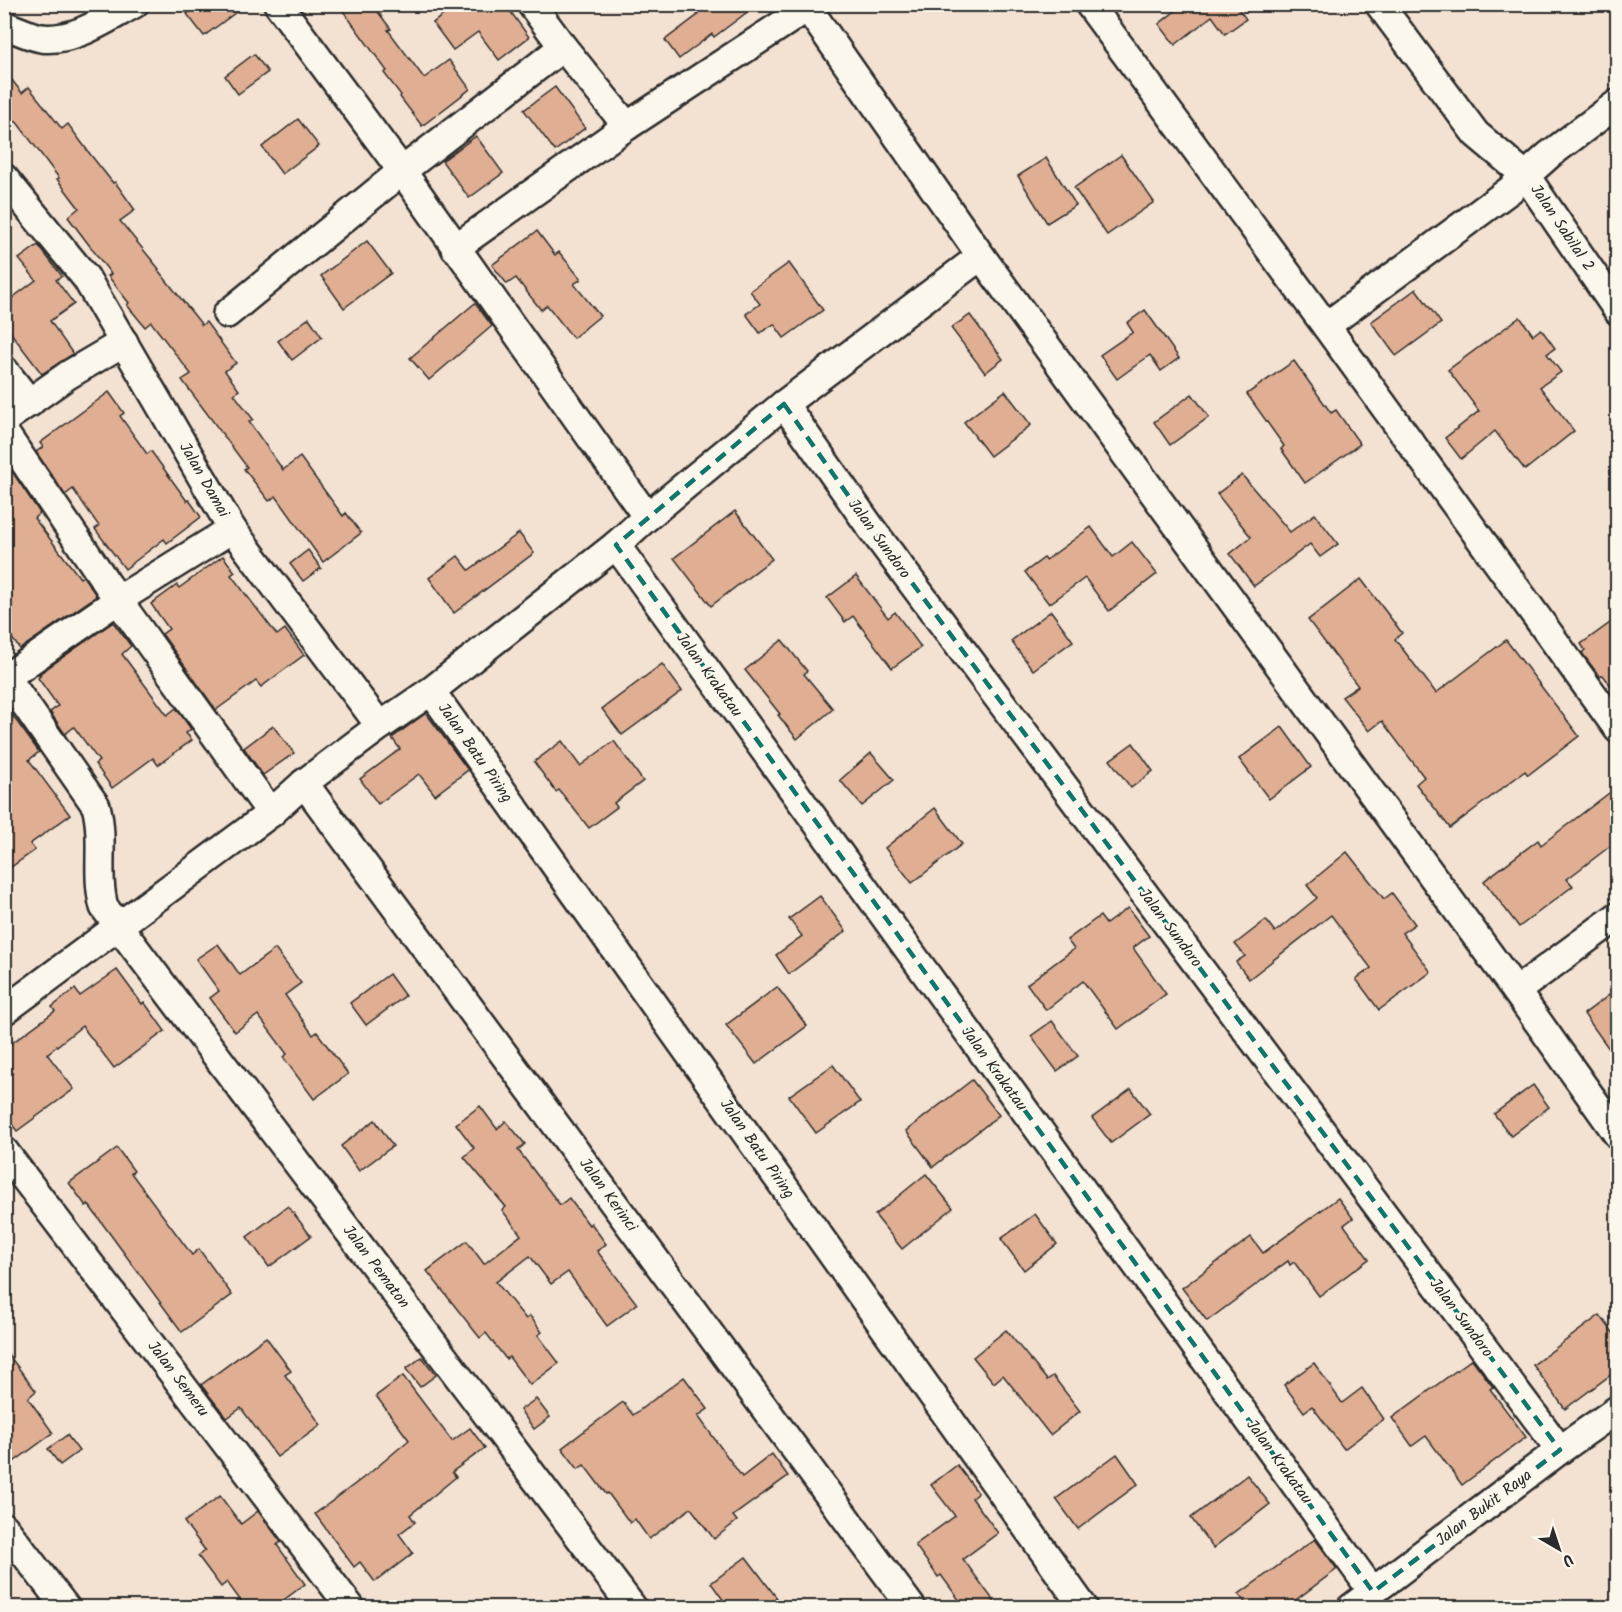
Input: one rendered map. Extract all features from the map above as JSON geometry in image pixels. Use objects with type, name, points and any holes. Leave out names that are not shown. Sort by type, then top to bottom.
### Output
[{"type":"street","points":[[4,25],[39,38],[56,39],[79,32],[134,4]]},
{"type":"street","points":[[278,4],[402,171],[646,517]]},
{"type":"street","points":[[531,4],[627,126]]},
{"type":"street","points":[[1089,4],[1326,326],[1617,729]]},
{"type":"street","name":"Jalan Sabilal 2","points":[[1379,4],[1476,134],[1526,176],[1617,311]]},
{"type":"street","points":[[455,248],[627,126],[808,6],[981,256],[1516,991],[1617,1135]]},
{"type":"street","points":[[227,314],[402,171],[563,47]]},
{"type":"street","points":[[1326,326],[1510,190],[1549,155],[1617,103]]},
{"type":"street","name":"Jalan Damai","points":[[4,178],[86,278],[232,529],[380,726]]},
{"type":"street","points":[[4,1011],[272,813],[304,783],[380,726],[431,691],[616,545],[646,517],[784,404],[981,256]]},
{"type":"street","points":[[4,420],[68,375],[124,342]]},
{"type":"street","points":[[4,370],[30,403]]},
{"type":"street","name":"Jalan Sundoro","points":[[784,404],[878,538],[1560,1450]]},
{"type":"street","points":[[4,432],[118,600],[272,813]]},
{"type":"street","points":[[5,677],[118,600],[232,529]]},
{"type":"street","name":"Jalan Krakatau","points":[[616,545],[1373,1592]]},
{"type":"street","name":"Jalan Pematon","points":[[5,677],[96,806],[100,821],[100,892],[104,907],[633,1608]]},
{"type":"street","name":"Jalan Batu Piring","points":[[431,691],[1084,1608]]},
{"type":"street","name":"Jalan Kerinci","points":[[304,783],[912,1608]]},
{"type":"street","points":[[1516,991],[1617,916]]},
{"type":"street","name":"Jalan Semeru","points":[[4,1151],[351,1608]]},
{"type":"street","name":"Jalan Bukit Raya","points":[[1351,1608],[1617,1409]]},
{"type":"street","points":[[4,1527],[66,1608]]},
{"type":"highlighted area","points":[[784,404],[871,528],[1560,1450],[1373,1592],[616,545]]},
{"type":"building","points":[[201,4],[247,4],[204,36],[187,14]]},
{"type":"building","points":[[338,4],[372,4],[391,29],[388,30],[424,78],[449,60],[470,89],[422,126],[384,73],[387,71]]},
{"type":"building","points":[[457,4],[505,4],[529,37],[499,60],[478,32],[453,50],[433,23]]},
{"type":"building","points":[[690,4],[758,4],[714,37],[712,34],[679,59],[665,40],[698,15]]},
{"type":"building","points":[[1184,4],[1235,4],[1246,19],[1225,34],[1212,16],[1175,45],[1159,24]]},
{"type":"building","points":[[254,54],[268,72],[238,94],[225,76]]},
{"type":"building","points":[[4,70],[22,93],[29,87],[62,129],[68,124],[135,210],[120,221],[202,325],[206,322],[236,363],[225,371],[239,390],[234,394],[253,419],[249,422],[283,470],[300,457],[343,516],[346,513],[361,533],[323,562],[276,496],[269,501],[244,469],[247,467],[182,380],[191,374],[151,322],[145,327],[127,305],[129,303],[108,276],[111,274],[68,217],[79,208],[57,179],[59,178],[16,121],[4,130]]},
{"type":"building","points":[[555,87],[585,128],[555,151],[524,110]]},
{"type":"building","points":[[298,119],[319,146],[282,174],[262,147]]},
{"type":"building","points":[[476,136],[503,173],[469,198],[442,161]]},
{"type":"building","points":[[1121,155],[1154,202],[1107,235],[1074,188]]},
{"type":"building","points":[[1046,158],[1076,205],[1047,223],[1018,176]]},
{"type":"building","points":[[537,231],[555,255],[559,252],[581,279],[574,284],[600,316],[573,338],[547,305],[541,310],[516,278],[507,284],[492,265]]},
{"type":"building","points":[[367,241],[391,273],[344,308],[321,276]]},
{"type":"building","points":[[38,245],[62,276],[56,280],[74,304],[50,321],[73,354],[42,374],[4,324],[4,304],[36,280],[19,259]]},
{"type":"building","points":[[789,263],[823,310],[784,338],[774,324],[760,333],[746,314],[760,304],[750,291]]},
{"type":"building","points":[[1416,289],[1441,323],[1396,356],[1371,322]]},
{"type":"building","points":[[475,303],[492,326],[429,380],[410,358]]},
{"type":"building","points":[[1145,310],[1179,358],[1161,371],[1150,355],[1117,379],[1100,355],[1133,332],[1127,323]]},
{"type":"building","points":[[970,315],[1003,359],[985,373],[951,328]]},
{"type":"building","points":[[1520,317],[1533,335],[1541,329],[1555,348],[1547,354],[1561,372],[1540,387],[1574,431],[1525,470],[1495,431],[1461,459],[1445,438],[1479,411],[1448,370]]},
{"type":"building","points":[[309,318],[322,337],[292,360],[278,341]]},
{"type":"building","points":[[1294,361],[1331,413],[1336,410],[1360,444],[1305,483],[1281,449],[1284,446],[1247,394]]},
{"type":"building","points":[[1005,391],[1031,425],[990,456],[964,422]]},
{"type":"building","points":[[109,392],[124,413],[120,416],[147,454],[151,451],[201,517],[167,543],[164,539],[125,569],[95,529],[99,526],[73,489],[65,495],[36,452],[43,447],[40,443]]},
{"type":"building","points":[[1192,394],[1209,417],[1170,445],[1154,422]]},
{"type":"building","points":[[11,470],[40,513],[34,518],[80,578],[83,576],[96,595],[20,649],[4,628],[4,475]]},
{"type":"building","points":[[1242,475],[1290,532],[1315,514],[1338,544],[1320,557],[1310,544],[1254,586],[1230,554],[1251,537],[1217,494]]},
{"type":"building","points":[[735,511],[772,559],[711,606],[674,558]]},
{"type":"building","points":[[1091,527],[1113,557],[1132,542],[1157,574],[1109,611],[1085,578],[1049,604],[1025,572],[1044,558],[1046,560]]},
{"type":"building","points":[[519,533],[534,553],[454,613],[429,578],[458,556],[469,570]]},
{"type":"building","points":[[308,550],[321,568],[303,581],[290,564]]},
{"type":"building","points":[[223,556],[235,572],[231,575],[277,635],[285,629],[304,655],[261,687],[256,681],[216,710],[162,634],[169,629],[151,604],[177,585],[179,588]]},
{"type":"building","points":[[856,576],[888,618],[895,612],[921,647],[892,668],[853,616],[845,622],[827,598]]},
{"type":"building","points":[[1361,579],[1402,633],[1395,639],[1436,693],[1506,640],[1579,736],[1528,775],[1525,771],[1450,828],[1416,784],[1424,777],[1382,721],[1369,731],[1342,697],[1358,686],[1308,620]]},
{"type":"building","points":[[1051,611],[1073,641],[1033,670],[1011,641]]},
{"type":"building","points":[[1617,618],[1617,694],[1603,675],[1600,677],[1582,653],[1585,650],[1581,644]]},
{"type":"building","points":[[113,622],[131,646],[122,654],[167,715],[176,708],[191,729],[186,733],[192,740],[158,765],[153,758],[112,788],[95,764],[99,761],[74,727],[65,734],[50,712],[58,706],[38,678],[41,675],[39,674]]},
{"type":"building","points":[[782,640],[807,671],[804,674],[833,709],[797,739],[745,670]]},
{"type":"building","points":[[662,664],[682,691],[622,735],[602,709]]},
{"type":"building","points":[[4,704],[39,752],[29,760],[70,815],[30,844],[35,850],[4,872]]},
{"type":"building","points":[[426,713],[468,770],[435,795],[419,774],[378,804],[360,779],[400,749],[392,738]]},
{"type":"building","points":[[273,726],[294,753],[263,775],[244,748]]},
{"type":"building","points":[[1282,727],[1311,767],[1269,799],[1239,759]]},
{"type":"building","points":[[562,741],[580,766],[614,741],[643,781],[614,803],[617,807],[589,828],[559,790],[556,792],[534,762]]},
{"type":"building","points":[[1133,743],[1153,771],[1131,788],[1110,760]]},
{"type":"building","points":[[871,753],[894,780],[862,806],[840,780]]},
{"type":"building","points":[[1617,787],[1617,841],[1567,879],[1573,886],[1519,927],[1484,881],[1538,840],[1541,845]]},
{"type":"building","points":[[935,808],[962,844],[912,883],[885,848]]},
{"type":"building","points":[[1347,852],[1384,899],[1392,893],[1415,924],[1402,933],[1431,972],[1379,1010],[1356,979],[1371,968],[1331,915],[1249,979],[1236,962],[1245,956],[1235,944],[1266,920],[1275,932],[1317,898],[1307,885]]},
{"type":"building","points":[[820,896],[846,931],[789,974],[776,955],[802,936],[789,919]]},
{"type":"building","points":[[1128,908],[1149,936],[1133,948],[1166,994],[1118,1029],[1083,981],[1046,1010],[1027,984],[1074,949],[1067,940],[1100,916],[1106,924]]},
{"type":"building","points":[[218,944],[240,975],[275,949],[301,983],[285,995],[313,1035],[317,1032],[348,1074],[314,1099],[283,1057],[287,1054],[258,1015],[235,1032],[210,998],[219,991],[196,959]]},
{"type":"building","points":[[117,970],[165,1031],[114,1068],[82,1026],[47,1054],[74,1089],[17,1131],[4,1114],[4,1049],[55,1011],[52,1007],[75,989],[80,996]]},
{"type":"building","points":[[389,974],[405,996],[366,1025],[350,1003]]},
{"type":"building","points":[[777,987],[807,1026],[756,1064],[726,1025]]},
{"type":"building","points":[[1617,989],[1617,1060],[1584,1014]]},
{"type":"building","points":[[1052,1021],[1078,1056],[1057,1071],[1031,1036]]},
{"type":"building","points":[[833,1065],[860,1102],[816,1133],[789,1096]]},
{"type":"building","points":[[972,1080],[999,1115],[933,1167],[906,1131]]},
{"type":"building","points":[[1533,1085],[1549,1107],[1511,1136],[1494,1114]]},
{"type":"building","points":[[1131,1089],[1150,1114],[1111,1143],[1092,1118]]},
{"type":"building","points":[[480,1106],[497,1129],[506,1121],[525,1144],[518,1150],[560,1205],[569,1198],[589,1225],[591,1223],[606,1244],[597,1251],[637,1304],[607,1326],[568,1272],[551,1284],[530,1256],[496,1282],[526,1319],[530,1316],[542,1332],[538,1335],[559,1363],[530,1385],[509,1357],[506,1359],[486,1333],[480,1338],[427,1271],[467,1241],[484,1264],[521,1235],[502,1210],[506,1207],[464,1157],[474,1148],[456,1124]]},
{"type":"building","points":[[375,1120],[393,1146],[359,1171],[341,1146]]},
{"type":"building","points":[[117,1148],[134,1171],[131,1173],[192,1255],[199,1249],[232,1295],[182,1332],[88,1204],[86,1206],[69,1183]]},
{"type":"building","points":[[926,1174],[953,1208],[902,1249],[875,1215]]},
{"type":"building","points":[[1338,1198],[1353,1218],[1344,1225],[1369,1259],[1319,1296],[1294,1262],[1290,1265],[1288,1261],[1207,1321],[1182,1288],[1251,1237],[1263,1253]]},
{"type":"building","points":[[288,1206],[311,1236],[269,1267],[247,1237]]},
{"type":"building","points":[[1035,1214],[1057,1244],[1024,1270],[1001,1239]]},
{"type":"building","points":[[1600,1315],[1617,1338],[1617,1370],[1565,1409],[1533,1365]]},
{"type":"building","points":[[1006,1330],[1047,1380],[1053,1376],[1080,1411],[1050,1435],[1003,1375],[994,1383],[973,1357]]},
{"type":"building","points":[[266,1337],[291,1371],[285,1375],[321,1425],[277,1457],[241,1408],[227,1418],[201,1385]]},
{"type":"building","points":[[4,1349],[36,1391],[28,1398],[53,1433],[4,1469]]},
{"type":"building","points":[[422,1357],[436,1375],[420,1387],[406,1369]]},
{"type":"building","points":[[1472,1359],[1493,1387],[1490,1389],[1526,1437],[1462,1485],[1426,1436],[1412,1446],[1392,1418]]},
{"type":"building","points":[[1314,1363],[1342,1403],[1362,1388],[1384,1419],[1344,1449],[1312,1406],[1304,1412],[1284,1385]]},
{"type":"building","points":[[403,1376],[452,1441],[470,1428],[485,1448],[452,1472],[456,1477],[410,1515],[415,1522],[399,1534],[413,1553],[375,1582],[360,1562],[354,1567],[315,1514],[409,1440],[376,1396]]},
{"type":"building","points":[[684,1377],[708,1409],[698,1416],[742,1477],[772,1454],[788,1476],[733,1516],[737,1521],[714,1539],[691,1508],[649,1539],[635,1519],[630,1523],[584,1465],[578,1469],[562,1448],[623,1402],[633,1415]]},
{"type":"building","points":[[536,1399],[550,1417],[534,1429],[520,1410]]},
{"type":"building","points":[[67,1435],[79,1451],[60,1465],[48,1449]]},
{"type":"building","points":[[1117,1454],[1138,1484],[1078,1529],[1056,1499]]},
{"type":"building","points":[[957,1465],[978,1493],[972,1498],[998,1533],[963,1559],[999,1608],[965,1608],[941,1575],[938,1577],[915,1545],[955,1516],[931,1485]]},
{"type":"building","points":[[1247,1475],[1270,1504],[1213,1548],[1191,1518]]},
{"type":"building","points":[[220,1496],[241,1524],[258,1511],[281,1542],[277,1545],[305,1584],[273,1608],[246,1608],[227,1582],[221,1587],[198,1556],[205,1550],[184,1522]]},
{"type":"building","points":[[1315,1539],[1337,1569],[1285,1608],[1249,1608],[1239,1594]]},
{"type":"building","points":[[746,1557],[777,1598],[764,1608],[729,1608],[711,1583]]}]
